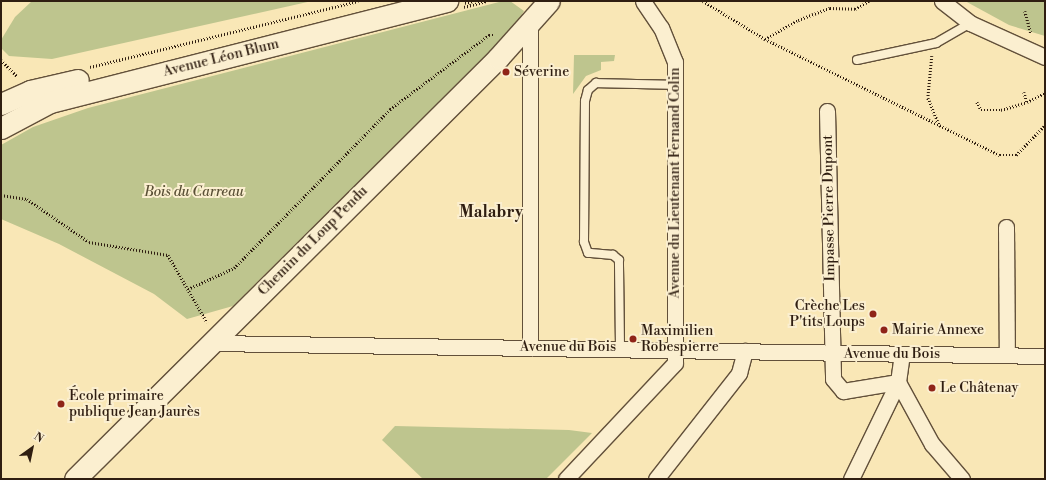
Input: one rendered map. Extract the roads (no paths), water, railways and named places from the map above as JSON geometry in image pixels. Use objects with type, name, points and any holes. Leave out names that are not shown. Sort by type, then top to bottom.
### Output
[{"type":"main road","name":"Avenue Léon Blum","points":[[1,104],[45,87],[391,1]]},
{"type":"main road","name":"Avenue Léon Blum","points":[[1,128],[50,102],[446,1]]},
{"type":"main road","name":"Chemin du Loup Pendu","points":[[75,479],[523,32],[550,1]]},
{"type":"street","name":"Avenue du Lieutenant Fernand Colin","points":[[566,479],[675,363],[677,350],[677,85],[675,62],[661,28],[643,1]]},
{"type":"street","points":[[942,1],[970,23],[1045,57]]},
{"type":"street","points":[[523,32],[530,347]]},
{"type":"street","name":"Impasse Pierre Dupont","points":[[827,111],[833,378],[843,391],[898,382]]},
{"type":"street","points":[[1006,227],[1007,355]]},
{"type":"street","name":"Avenue du Bois","points":[[214,341],[530,347],[620,347],[832,354],[1045,356]]},
{"type":"street","points":[[656,479],[739,373],[745,351]]},
{"type":"street","points":[[851,479],[898,382],[902,354]]},
{"type":"street","points":[[898,382],[932,444],[962,479]]},
{"type":"lane","points":[[857,60],[936,43],[970,23]]},
{"type":"lane","points":[[620,347],[619,260],[613,255],[588,253],[584,242],[587,95],[596,83],[677,85]]},
{"type":"place","name":"Séverine","points":[[506,72]]},
{"type":"place","name":"Crèche Les P'tits Loups","points":[[873,314]]},
{"type":"place","name":"Mairie Annexe","points":[[884,330]]},
{"type":"place","name":"Maximilien Robespierre","points":[[633,339]]},
{"type":"place","name":"Le Châtenay","points":[[932,388]]},
{"type":"place","name":"École primaire publique Jean Jaurès","points":[[61,404]]},
{"type":"district","name":"Malabry","points":[[491,212]]},
{"type":"park label","name":"Bois du Carreau","points":[[194,192]]}]
